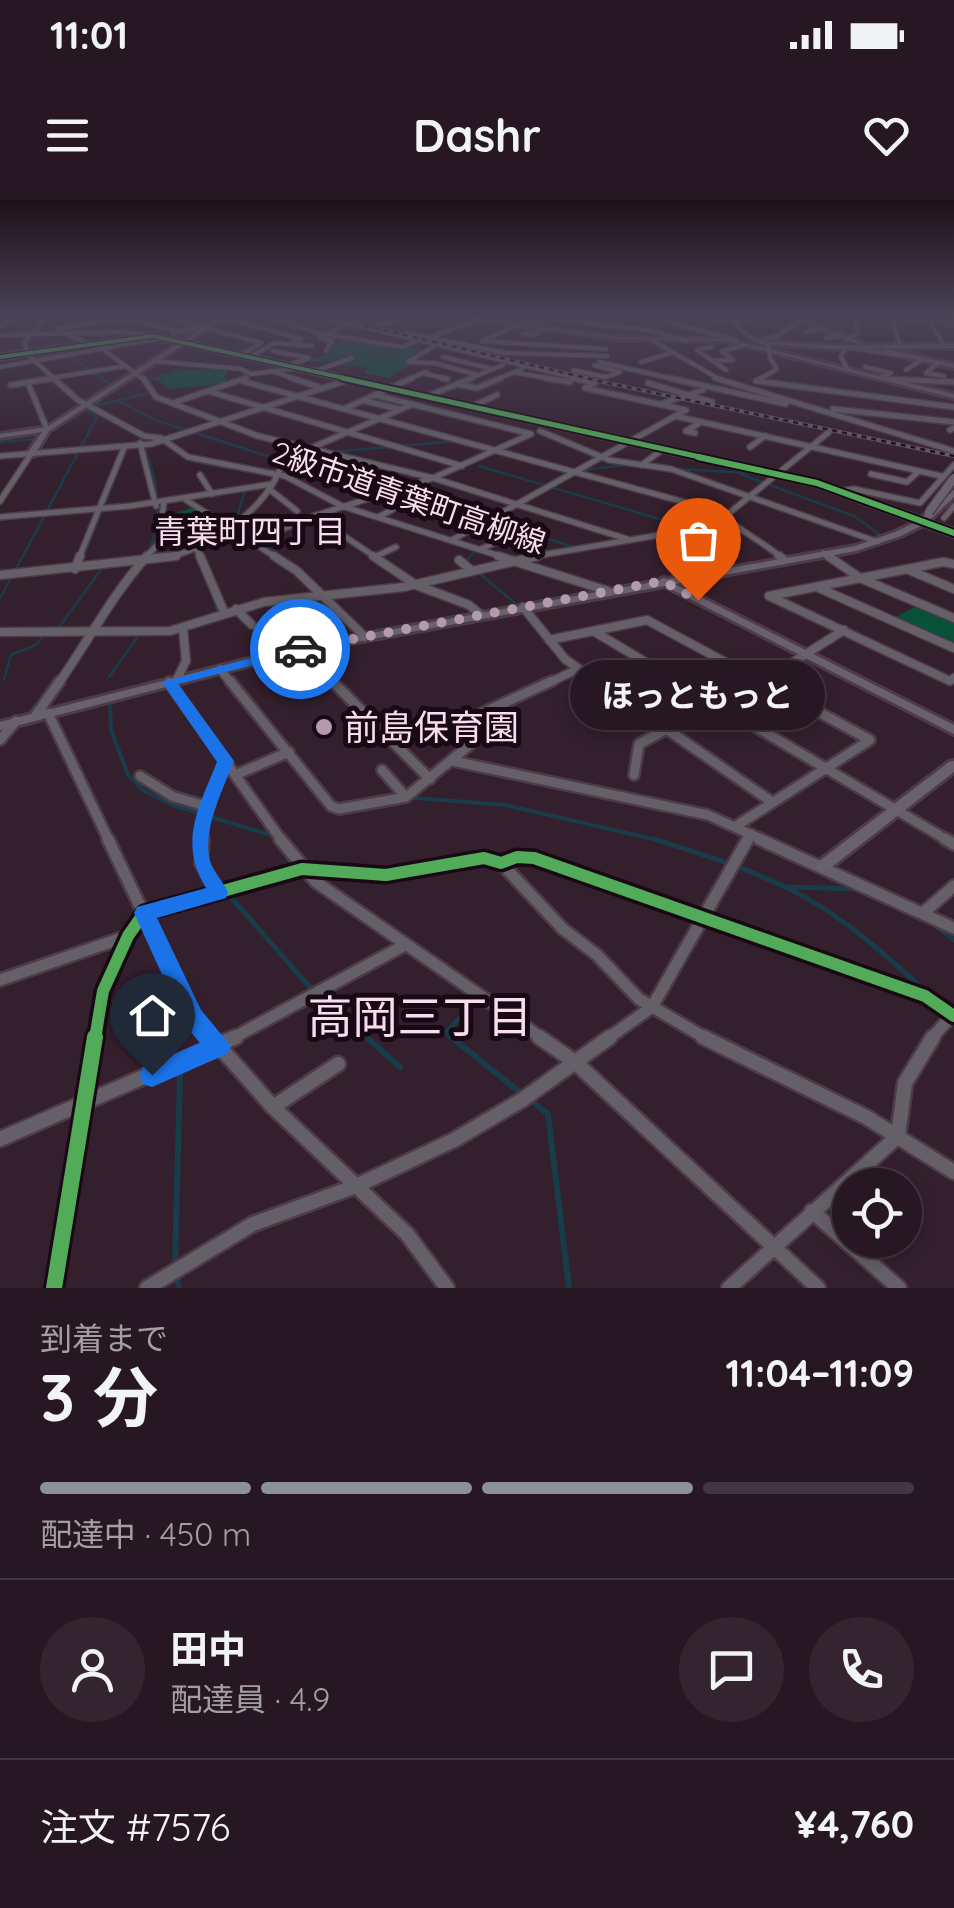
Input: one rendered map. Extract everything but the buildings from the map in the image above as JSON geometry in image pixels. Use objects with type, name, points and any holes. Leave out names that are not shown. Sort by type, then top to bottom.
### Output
[{"type":"street","points":[[40,367],[84,406]]},
{"type":"street","points":[[11,385],[121,367]]},
{"type":"street","points":[[127,367],[144,376],[156,396],[224,421],[307,448],[433,478],[630,540]]},
{"type":"street","points":[[0,501],[48,430],[145,367]]},
{"type":"street","points":[[215,367],[251,374]]},
{"type":"street","points":[[294,367],[778,473],[934,516],[954,533]]},
{"type":"street","points":[[315,371],[327,367]]},
{"type":"street","points":[[344,408],[438,367]]},
{"type":"street","points":[[448,367],[478,375]]},
{"type":"street","points":[[483,367],[492,369]]},
{"type":"street","points":[[428,396],[498,367]]},
{"type":"street","points":[[518,367],[595,383],[575,392]]},
{"type":"street","points":[[573,370],[606,378],[620,372],[601,367]]},
{"type":"street","points":[[630,367],[706,390],[820,409]]},
{"type":"street","points":[[698,367],[733,385],[807,404],[881,416],[941,418],[953,427]]},
{"type":"street","points":[[721,367],[726,370]]},
{"type":"street","points":[[660,404],[756,381],[776,371],[775,367]]},
{"type":"street","points":[[835,367],[954,396]]},
{"type":"street","points":[[865,367],[891,373],[883,379]]},
{"type":"street","points":[[906,370],[911,367]]},
{"type":"street","points":[[934,367],[926,373],[954,385]]},
{"type":"street","points":[[174,403],[242,382],[251,374],[298,368]]},
{"type":"street","points":[[457,384],[477,388],[524,368]]},
{"type":"street","points":[[271,371],[323,388]]},
{"type":"street","points":[[423,373],[447,378]]},
{"type":"street","points":[[514,373],[560,382],[580,380]]},
{"type":"street","points":[[414,377],[430,380]]},
{"type":"street","points":[[0,456],[144,446],[351,379]]},
{"type":"street","points":[[883,379],[944,379]]},
{"type":"street","points":[[756,381],[954,407]]},
{"type":"street","points":[[28,382],[48,430]]},
{"type":"street","points":[[242,382],[726,515],[739,529],[751,532],[784,559]]},
{"type":"street","points":[[648,383],[712,402]]},
{"type":"street","points":[[585,388],[684,411]]},
{"type":"street","points":[[211,392],[462,466]]},
{"type":"street","points":[[807,404],[829,392]]},
{"type":"street","points":[[924,404],[936,392]]},
{"type":"street","points":[[72,395],[83,393]]},
{"type":"street","points":[[473,406],[496,394]]},
{"type":"street","points":[[376,395],[531,434]]},
{"type":"street","points":[[845,411],[863,397]]},
{"type":"street","points":[[363,400],[401,409]]},
{"type":"street","points":[[0,576],[144,562],[197,550],[230,525],[275,481],[284,460],[414,404]]},
{"type":"street","points":[[807,404],[954,451]]},
{"type":"street","name":"2級市道青葉町高柳線","points":[[84,406],[202,462],[275,481],[329,499],[339,507],[608,591]]},
{"type":"street","points":[[452,540],[696,406]]},
{"type":"street","points":[[881,416],[889,409]]},
{"type":"street","points":[[675,416],[941,476]]},
{"type":"street","points":[[695,433],[686,431],[702,422]]},
{"type":"street","points":[[42,715],[96,631],[114,592],[158,544],[161,505],[144,446],[123,430],[127,426]]},
{"type":"street","points":[[254,542],[339,507],[433,478],[531,434],[562,426]]},
{"type":"street","points":[[723,437],[735,429]]},
{"type":"street","points":[[0,436],[48,430]]},
{"type":"street","points":[[540,431],[600,456],[671,468],[878,542]]},
{"type":"street","points":[[0,632],[156,632],[183,628],[236,609],[416,585],[515,560],[688,530],[726,515],[828,432]]},
{"type":"street","points":[[914,440],[932,434]]},
{"type":"street","points":[[750,447],[765,436]]},
{"type":"street","points":[[75,569],[124,448]]},
{"type":"street","points":[[641,465],[665,448]]},
{"type":"street","points":[[840,490],[854,489],[920,504],[954,465]]},
{"type":"street","points":[[871,474],[907,482],[918,471]]},
{"type":"street","points":[[200,475],[212,494]]},
{"type":"street","points":[[934,516],[954,478]]},
{"type":"street","points":[[0,517],[161,505],[275,481]]},
{"type":"street","points":[[275,481],[297,510]]},
{"type":"street","points":[[329,499],[344,491]]},
{"type":"street","points":[[934,516],[954,492]]},
{"type":"street","points":[[184,498],[297,571],[327,595],[365,637]]},
{"type":"street","points":[[0,726],[300,649],[878,542],[954,506]]},
{"type":"street","points":[[378,518],[392,510]]},
{"type":"street","points":[[448,514],[480,525]]},
{"type":"street","points":[[314,516],[416,585],[469,605],[481,615]]},
{"type":"street","points":[[688,530],[728,569]]},
{"type":"street","points":[[480,549],[503,539]]},
{"type":"street","points":[[374,557],[396,548]]},
{"type":"street","points":[[197,550],[224,612]]},
{"type":"street","points":[[824,553],[860,578],[954,618]]},
{"type":"street","points":[[459,560],[472,570]]},
{"type":"street","points":[[954,564],[947,561],[769,596],[950,681],[954,678]]},
{"type":"street","points":[[906,569],[954,589]]},
{"type":"street","points":[[663,581],[954,730]]},
{"type":"street","points":[[816,586],[954,648]]},
{"type":"street","points":[[523,607],[578,669],[772,802]]},
{"type":"street","points":[[236,609],[252,625]]},
{"type":"street","points":[[550,640],[647,620],[655,622],[870,740],[736,826]]},
{"type":"street","points":[[173,681],[186,661],[183,628]]},
{"type":"street","points":[[763,681],[844,630]]},
{"type":"street","points":[[594,631],[954,844]]},
{"type":"street","points":[[300,649],[430,779]]},
{"type":"street","points":[[220,669],[331,806],[339,809],[406,797],[482,734],[482,713],[578,669]]},
{"type":"street","points":[[173,681],[302,869],[403,946],[575,1062],[818,1288]]},
{"type":"street","points":[[42,715],[193,1018],[273,1107],[407,1234],[447,1288]]},
{"type":"street","points":[[0,740],[16,721]]},
{"type":"street","points":[[634,775],[639,744],[666,730]]},
{"type":"street","points":[[235,775],[289,752]]},
{"type":"street","points":[[218,892],[201,863],[206,811],[225,761]]},
{"type":"street","points":[[453,761],[708,815],[954,928]]},
{"type":"street","points":[[824,866],[954,765]]},
{"type":"street","points":[[382,770],[406,797]]},
{"type":"street","points":[[140,776],[180,801],[206,811]]},
{"type":"street","points":[[147,1288],[253,1224],[356,1186],[454,1140],[522,1100],[652,1007],[750,834]]},
{"type":"street","points":[[54,1288],[103,991],[128,936],[144,913],[302,869],[386,876],[484,858],[501,863],[562,930],[597,954],[639,999],[735,1056],[898,1136],[954,1172]]},
{"type":"street","points":[[501,863],[534,858],[925,996],[954,1014],[904,1075],[896,1117],[898,1136]]},
{"type":"street","points":[[923,913],[954,886]]},
{"type":"street","points":[[0,980],[128,936]]},
{"type":"street","points":[[0,1139],[219,1046],[403,946]]},
{"type":"street","points":[[273,1107],[338,1064]]},
{"type":"street","points":[[729,1288],[898,1136]]},
{"type":"street","points":[[812,1211],[899,1288]]},
{"type":"green space","points":[[357,367],[407,367],[388,378],[364,373],[368,368]]},
{"type":"green space","points":[[184,369],[229,370],[224,377],[230,383],[169,389],[155,378]]},
{"type":"green space","points":[[195,507],[221,524],[166,540],[170,515]]},
{"type":"green space","points":[[918,605],[954,620],[954,646],[892,619]]},
{"type":"waterway","points":[[44,367],[73,392]]},
{"type":"waterway","points":[[86,367],[111,385]]},
{"type":"waterway","points":[[150,380],[186,367]]},
{"type":"waterway","points":[[309,368],[777,470]]},
{"type":"waterway","points":[[66,393],[140,437],[157,494],[157,522],[149,551]]},
{"type":"waterway","points":[[91,407],[150,393]]},
{"type":"waterway","points":[[118,401],[158,421],[280,460]]},
{"type":"waterway","points":[[0,599],[97,417],[83,409],[86,408]]},
{"type":"waterway","points":[[0,442],[36,439]]},
{"type":"waterway","points":[[160,441],[195,462],[273,476]]},
{"type":"waterway","points":[[332,452],[457,441]]},
{"type":"waterway","points":[[82,560],[127,449]]},
{"type":"waterway","points":[[286,461],[285,466],[405,491],[573,547]]},
{"type":"waterway","points":[[582,470],[627,465]]},
{"type":"waterway","points":[[479,466],[545,485]]},
{"type":"waterway","points":[[676,469],[767,474]]},
{"type":"waterway","points":[[545,485],[569,471]]},
{"type":"waterway","points":[[740,474],[854,516],[879,534]]},
{"type":"waterway","points":[[516,502],[545,485]]},
{"type":"waterway","points":[[545,485],[687,527],[712,550]]},
{"type":"waterway","points":[[245,490],[237,517],[232,521],[277,554]]},
{"type":"waterway","points":[[309,491],[346,510],[397,526]]},
{"type":"waterway","points":[[313,518],[371,558]]},
{"type":"waterway","points":[[209,539],[225,527]]},
{"type":"waterway","points":[[465,562],[476,550]]},
{"type":"waterway","points":[[52,630],[60,626],[105,564]]},
{"type":"waterway","points":[[476,571],[515,603]]},
{"type":"waterway","points":[[207,580],[218,612]]},
{"type":"waterway","points":[[4,679],[11,655],[36,645],[44,635]]},
{"type":"waterway","points":[[109,677],[139,635]]},
{"type":"waterway","points":[[29,713],[39,702]]},
{"type":"waterway","points":[[110,705],[111,730],[128,775],[144,791],[175,806],[274,836]]},
{"type":"waterway","points":[[415,798],[505,805],[656,840]]},
{"type":"waterway","points":[[656,840],[662,841]]},
{"type":"waterway","points":[[656,840],[740,868],[801,895],[861,935],[924,990]]},
{"type":"waterway","points":[[790,887],[855,889]]},
{"type":"waterway","points":[[229,895],[307,984],[369,1039]]},
{"type":"waterway","points":[[933,923],[954,940]]},
{"type":"waterway","points":[[454,1039],[446,1033],[472,1004]]},
{"type":"waterway","points":[[366,1037],[400,1067]]},
{"type":"waterway","points":[[451,1037],[522,1094]]},
{"type":"waterway","points":[[175,1264],[180,1074]]},
{"type":"waterway","points":[[529,1099],[548,1114],[569,1288]]},
{"type":"waterway","points":[[176,1273],[179,1288]]},
{"type":"railway","points":[[539,367],[954,456]]},
{"type":"cycle path","points":[[292,367],[817,483],[954,533]]},
{"type":"cycle path","points":[[54,1288],[103,991],[128,936],[144,913],[302,869],[386,875],[484,858],[501,863],[517,857],[534,858],[925,996],[954,1016]]},
{"type":"way so far","points":[[300,649],[663,581],[698,600]]},
{"type":"place","name":"ほっともっと","points":[[698,600]]},
{"type":"place","name":"前島保育園","points":[[324,727]]},
{"type":"district","name":"青葉町四丁目","points":[[250,531]]},
{"type":"district","name":"高岡三丁目","points":[[420,1016]]},
{"type":"route","points":[[152,1075],[219,1046],[193,1018],[144,913],[218,892],[201,863],[202,842],[204,816],[225,761],[169,682],[300,649]]}]
